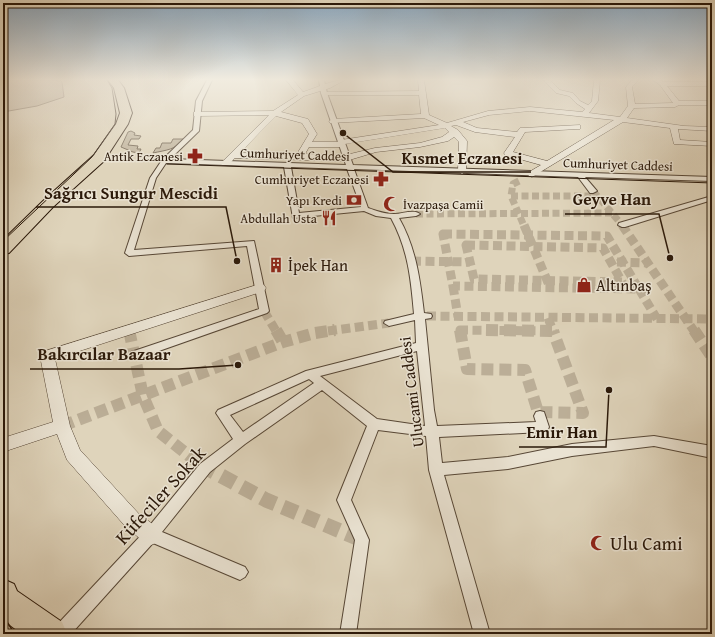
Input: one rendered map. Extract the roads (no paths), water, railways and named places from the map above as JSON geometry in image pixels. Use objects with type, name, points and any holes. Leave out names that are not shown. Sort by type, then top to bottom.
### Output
[{"type":"main road","points":[[3,249],[48,204],[98,158],[122,124],[126,113],[125,110]]},
{"type":"main road","points":[[5,598],[50,634]]},
{"type":"street","points":[[135,355],[264,311],[250,243],[129,253],[152,178],[164,161],[196,131],[198,110]]},
{"type":"street","points":[[225,163],[280,110]]},
{"type":"street","points":[[330,110],[365,209]]},
{"type":"street","points":[[424,110],[425,116]]},
{"type":"street","points":[[307,144],[341,143],[446,125],[488,113],[514,110]]},
{"type":"street","points":[[532,110],[577,128]]},
{"type":"street","points":[[584,114],[588,110]]},
{"type":"street","points":[[519,181],[622,119],[629,110]]},
{"type":"street","points":[[197,114],[275,113],[305,121],[313,134],[298,157]]},
{"type":"street","points":[[547,164],[508,153],[522,130],[584,114],[673,126],[712,129]]},
{"type":"street","points":[[334,121],[425,116],[446,125],[463,141],[462,171]]},
{"type":"street","points":[[456,122],[475,130],[519,135]]},
{"type":"street","points":[[673,126],[677,142],[712,144]]},
{"type":"street","points":[[232,155],[346,158],[375,150],[420,145],[445,139],[455,132]]},
{"type":"street","name":"Cumhuriyet Caddesi","points":[[164,161],[350,169],[462,171],[711,180]]},
{"type":"street","points":[[287,166],[296,216],[365,209],[376,214],[394,216],[416,214]]},
{"type":"street","points":[[580,175],[593,191]]},
{"type":"street","points":[[622,225],[712,198]]},
{"type":"street","name":"Ulucami Caddesi","points":[[394,216],[402,230],[415,271],[423,316],[421,346],[436,470],[482,634]]},
{"type":"street","points":[[240,572],[150,535],[122,510],[73,455],[62,426],[48,356],[260,288]]},
{"type":"street","points":[[389,323],[423,316]]},
{"type":"street","points":[[241,440],[222,413],[310,374],[421,346]]},
{"type":"street","points":[[310,374],[374,424],[432,432],[543,427],[540,416]]},
{"type":"street","name":"Küfeciler Sokak","points":[[60,634],[150,535],[205,468],[241,440],[322,384]]},
{"type":"street","points":[[348,634],[362,540],[344,500],[374,424]]},
{"type":"street","points":[[3,445],[62,426]]},
{"type":"street","points":[[436,470],[508,463],[572,450],[654,441],[712,452]]},
{"type":"tunnel","points":[[511,196],[513,184],[519,181]]},
{"type":"tunnel","points":[[593,191],[597,196]]},
{"type":"tunnel","points":[[511,196],[597,196]]},
{"type":"tunnel","points":[[511,196],[519,213]]},
{"type":"tunnel","points":[[597,196],[612,213]]},
{"type":"tunnel","points":[[416,214],[519,213]]},
{"type":"tunnel","points":[[519,213],[524,226]]},
{"type":"tunnel","points":[[519,213],[612,213]]},
{"type":"tunnel","points":[[612,213],[623,226]]},
{"type":"tunnel","points":[[524,225],[528,235]]},
{"type":"tunnel","points":[[622,225],[648,263]]},
{"type":"tunnel","points":[[448,262],[443,234],[528,235]]},
{"type":"tunnel","points":[[528,235],[607,236],[623,262]]},
{"type":"tunnel","points":[[528,235],[533,246]]},
{"type":"tunnel","points":[[470,262],[466,245],[533,246]]},
{"type":"tunnel","points":[[533,246],[603,248],[622,282],[547,280]]},
{"type":"tunnel","points":[[533,246],[547,280]]},
{"type":"tunnel","points":[[412,261],[448,262]]},
{"type":"tunnel","points":[[448,262],[470,262]]},
{"type":"tunnel","points":[[448,262],[453,286]]},
{"type":"tunnel","points":[[470,262],[474,279],[547,280]]},
{"type":"tunnel","points":[[617,262],[623,262]]},
{"type":"tunnel","points":[[623,262],[648,263]]},
{"type":"tunnel","points":[[623,262],[639,289]]},
{"type":"tunnel","points":[[648,263],[686,319]]},
{"type":"tunnel","points":[[547,280],[549,285]]},
{"type":"tunnel","points":[[453,286],[639,289]]},
{"type":"tunnel","points":[[453,286],[458,316]]},
{"type":"tunnel","points":[[639,289],[657,318]]},
{"type":"tunnel","points":[[264,311],[276,331]]},
{"type":"tunnel","points":[[427,316],[458,316]]},
{"type":"tunnel","points":[[458,316],[657,318]]},
{"type":"tunnel","points":[[548,318],[553,331]]},
{"type":"tunnel","points":[[657,318],[686,319]]},
{"type":"tunnel","points":[[686,319],[712,319]]},
{"type":"tunnel","points":[[686,319],[694,331]]},
{"type":"tunnel","points":[[331,331],[389,323]]},
{"type":"tunnel","points":[[129,330],[143,395]]},
{"type":"tunnel","points":[[276,330],[283,342]]},
{"type":"tunnel","points":[[331,331],[335,330]]},
{"type":"tunnel","points":[[460,330],[553,331]]},
{"type":"tunnel","points":[[460,330],[467,369],[525,370],[538,412],[583,413],[553,331]]},
{"type":"tunnel","points":[[486,330],[553,331]]},
{"type":"tunnel","points":[[694,330],[712,357]]},
{"type":"tunnel","points":[[283,342],[315,333],[331,331]]},
{"type":"tunnel","points":[[143,395],[283,342]]},
{"type":"tunnel","points":[[62,426],[143,395]]},
{"type":"tunnel","points":[[143,395],[158,431],[202,466]]},
{"type":"tunnel","points":[[201,465],[266,500],[362,540]]},
{"type":"tram line","points":[[3,241],[92,157],[115,124],[115,110]]},
{"type":"tram line","points":[[167,164],[712,183]]},
{"type":"tram line","points":[[3,616],[15,634]]},
{"type":"place","name":"Kısmet Eczanesi","points":[[343,133]]},
{"type":"place","name":"Antik Eczanesi","points":[[195,156]]},
{"type":"place","name":"Cumhuriyet Eczanesi","points":[[381,179]]},
{"type":"place","name":"Yapı Kredi","points":[[354,200]]},
{"type":"place","name":"İvazpaşa Camii","points":[[391,204]]},
{"type":"place","name":"Abdullah Usta","points":[[329,218]]},
{"type":"place","name":"Geyve Han","points":[[670,258]]},
{"type":"place","name":"Sağrıcı Sungur Mescidi","points":[[237,261]]},
{"type":"place","name":"İpek Han","points":[[276,265]]},
{"type":"place","name":"Altınbaş","points":[[584,285]]},
{"type":"place","name":"Bakırcılar Bazaar","points":[[238,365]]},
{"type":"place","name":"Emir Han","points":[[609,390]]},
{"type":"place","name":"Ulu Cami","points":[[598,543]]}]
